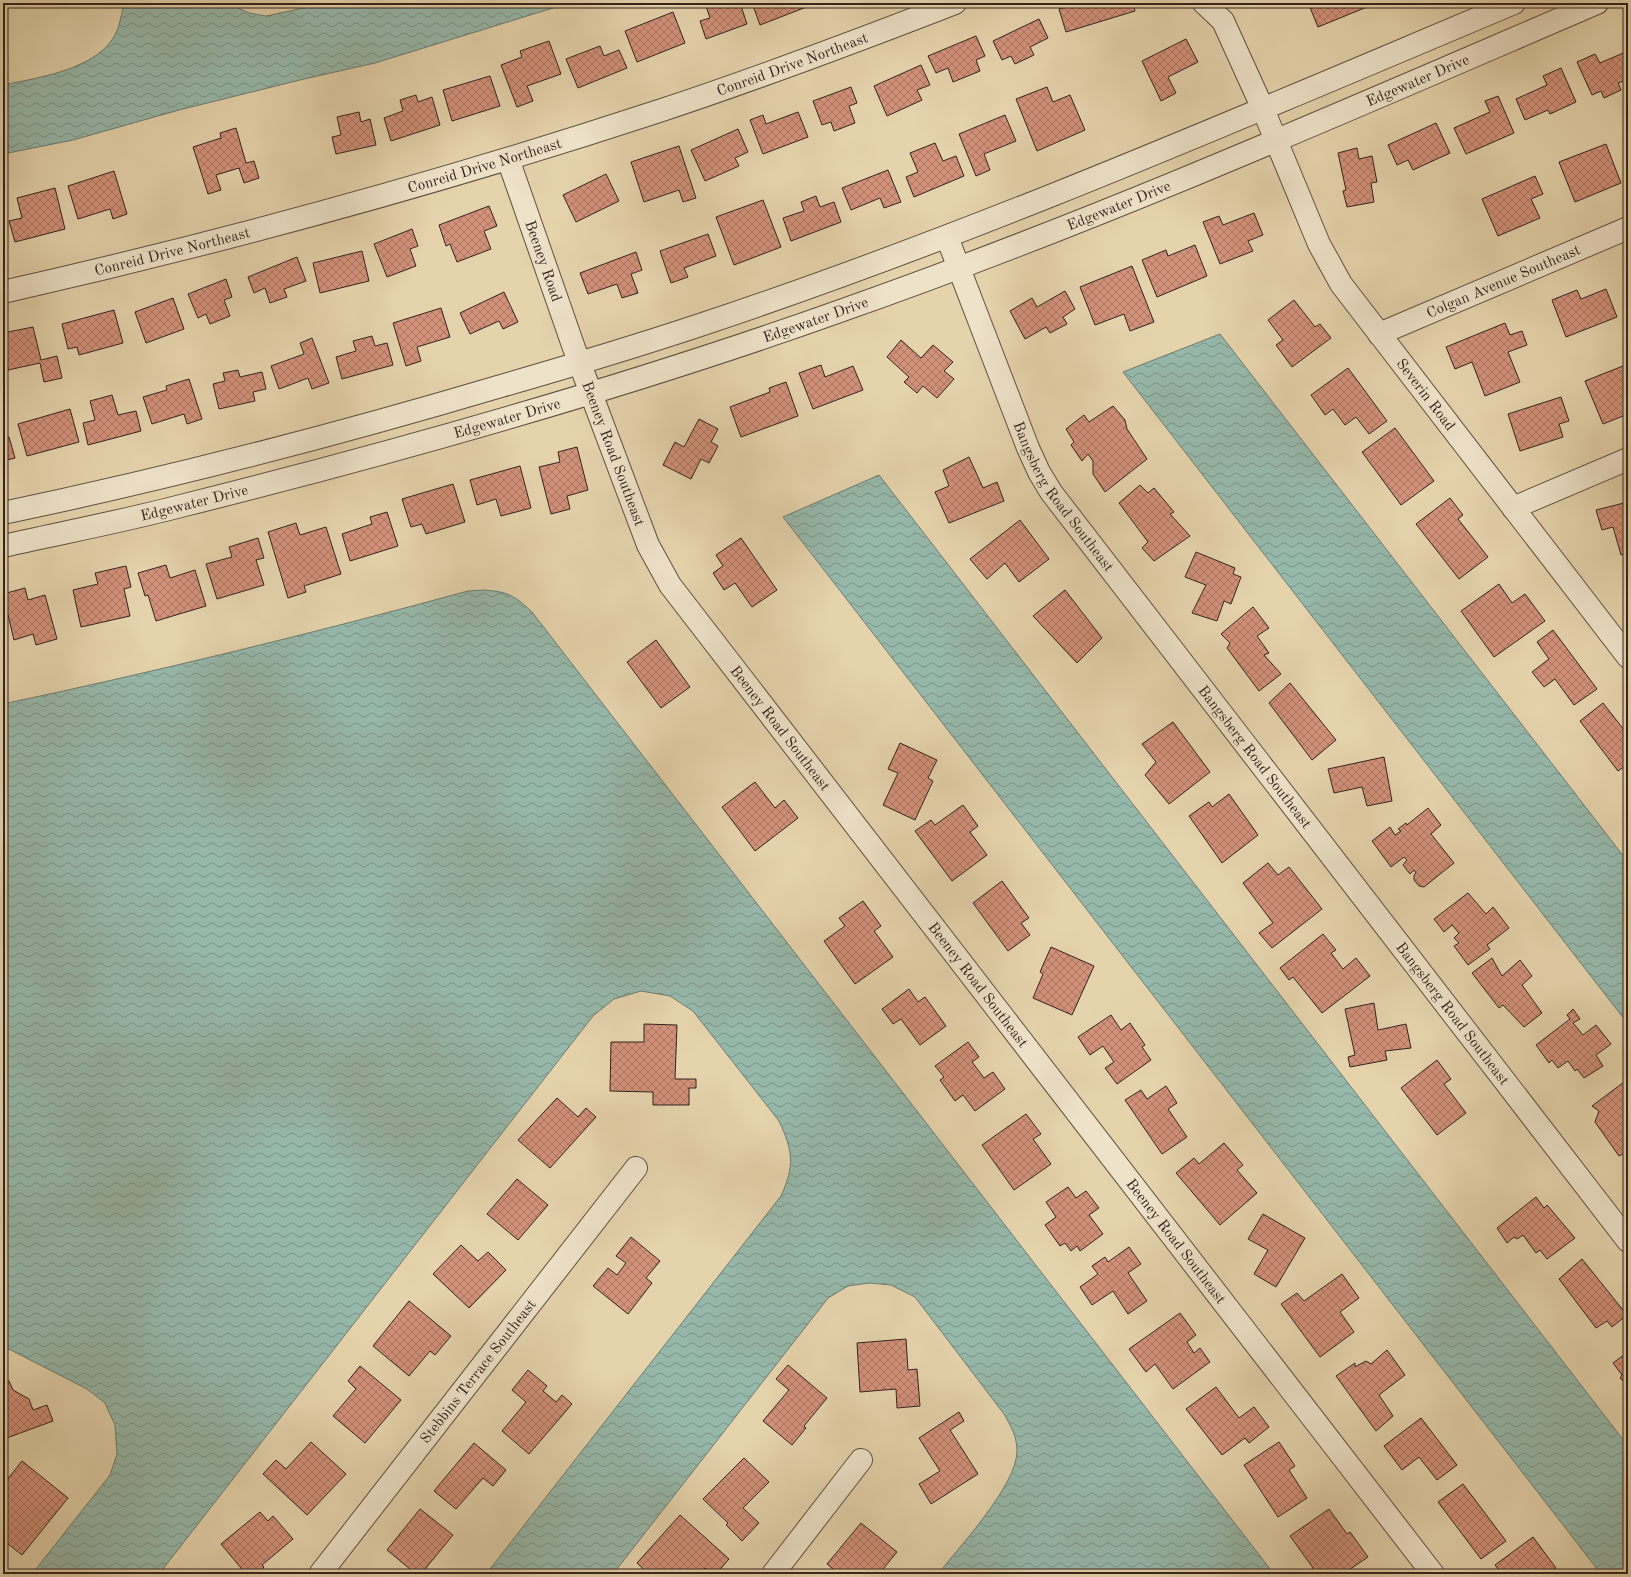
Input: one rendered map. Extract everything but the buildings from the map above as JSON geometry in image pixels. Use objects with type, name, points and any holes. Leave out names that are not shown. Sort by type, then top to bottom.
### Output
[{"type":"street","name":"Conreid Drive Northeast","points":[[3,292],[271,227],[508,159],[660,111],[763,75],[955,3]]},
{"type":"street","points":[[1204,3],[1223,21],[1263,109]]},
{"type":"street","name":"Edgewater Drive","points":[[3,513],[272,451],[378,422],[580,363],[698,326],[947,237],[1056,194],[1263,109],[1514,3]]},
{"type":"street","name":"Edgewater Drive","points":[[3,546],[174,508],[405,448],[760,339],[959,268],[1108,210],[1597,3]]},
{"type":"street","name":"Severin Road","points":[[1263,109],[1329,264],[1341,284],[1628,657]]},
{"type":"street","name":"Beeney Road","points":[[508,159],[580,363]]},
{"type":"street","name":"Colgan Avenue Southeast","points":[[1379,334],[1628,228]]},
{"type":"street","name":"Bangsberg Road Southeast","points":[[947,237],[1028,448],[1039,472],[1051,492],[1628,1241]]},
{"type":"street","name":"Beeney Road Southeast","points":[[580,363],[648,545],[670,586],[1433,1574]]},
{"type":"street","points":[[1513,508],[1628,459]]},
{"type":"street","points":[[69,498],[74,530]]},
{"type":"street","name":"Stebbins Terrace Southeast","points":[[320,1574],[636,1168]]},
{"type":"street","points":[[773,1574],[861,1460]]},
{"type":"water","points":[[123,3],[227,3],[249,13],[266,16],[327,3],[569,3],[375,63],[179,110],[73,140],[3,154],[3,85],[54,74],[89,60],[103,50],[114,37],[123,10]]},
{"type":"water","points":[[1220,334],[1628,862],[1628,1024],[1123,372]]},
{"type":"water","points":[[879,475],[1628,1446],[1628,1574],[1601,1574],[783,517]]},
{"type":"water","points":[[484,590],[510,595],[532,612],[1274,1574],[938,1574],[986,1515],[1008,1481],[1015,1465],[1017,1451],[1015,1436],[1004,1414],[915,1297],[891,1285],[869,1283],[848,1286],[828,1298],[613,1574],[486,1574],[781,1196],[789,1175],[789,1150],[779,1121],[693,1011],[670,996],[641,991],[614,999],[593,1016],[159,1574],[32,1574],[110,1475],[117,1454],[115,1425],[105,1403],[87,1389],[3,1346],[3,704],[236,651],[468,591]]}]
